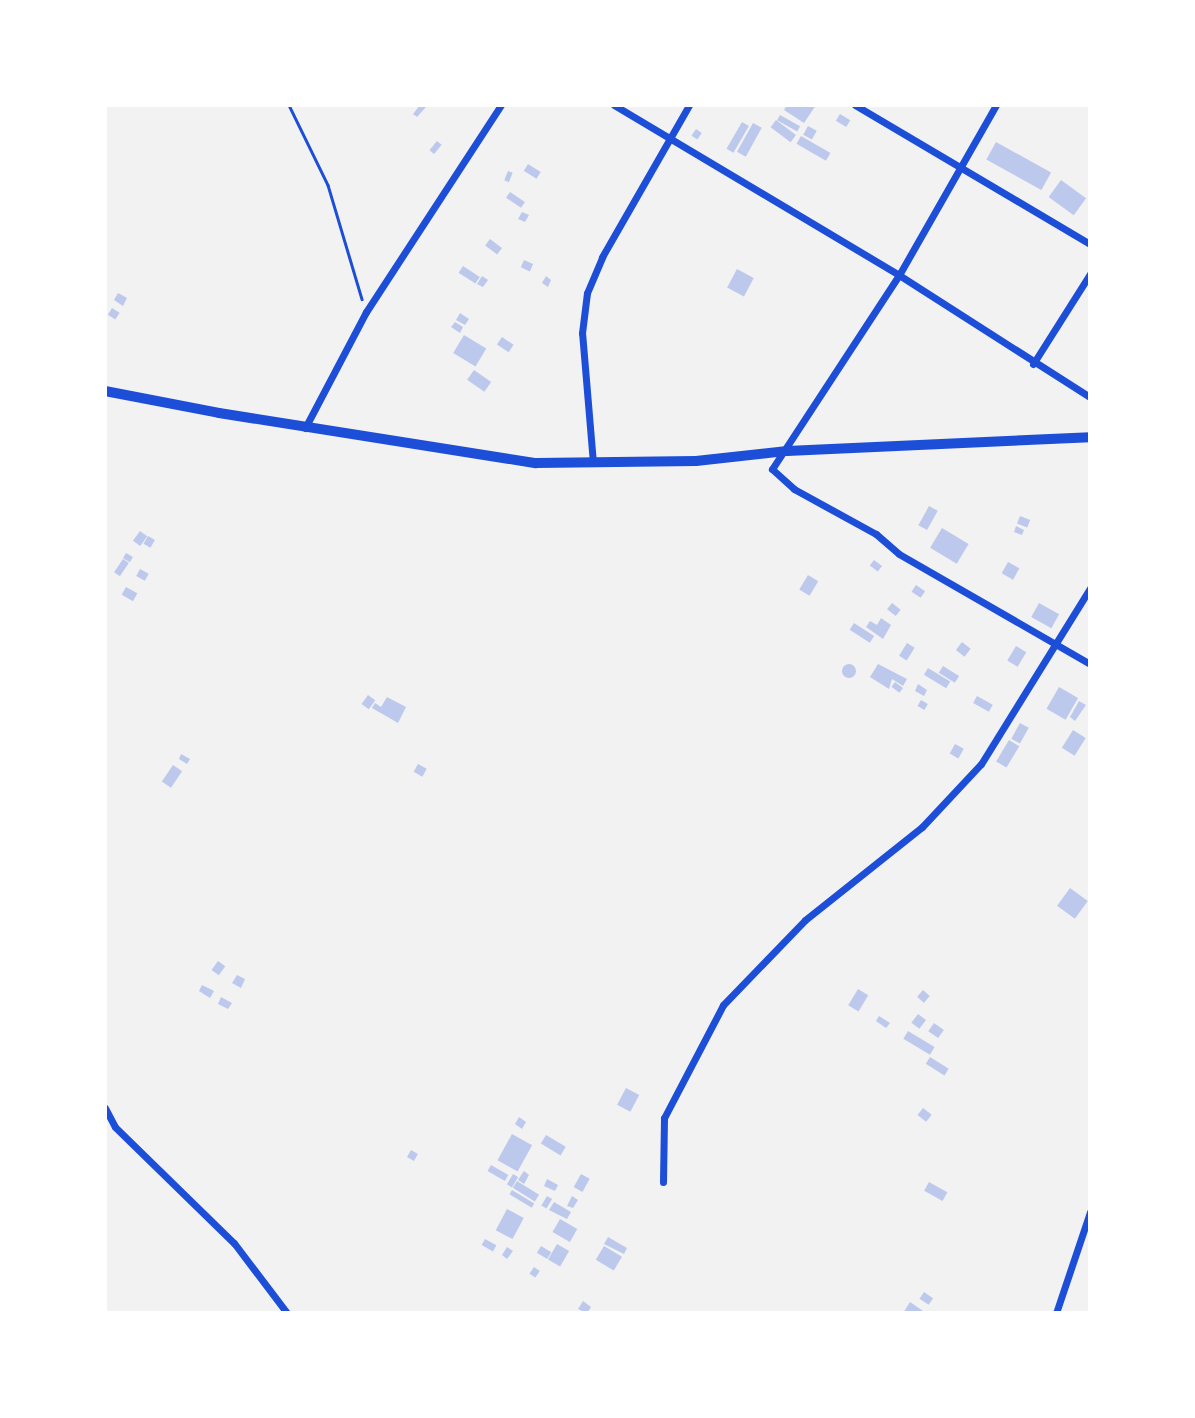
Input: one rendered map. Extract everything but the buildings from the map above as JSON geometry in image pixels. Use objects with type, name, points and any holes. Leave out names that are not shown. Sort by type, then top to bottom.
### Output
[{"type":"street","points":[[305,428],[366,312],[501,105]]},
{"type":"street","points":[[614,105],[899,275],[1034,364],[1090,397]]},
{"type":"street","points":[[593,463],[582,333],[587,293],[688,105]]},
{"type":"street","points":[[855,105],[1090,244]]},
{"type":"street","points":[[996,105],[958,166],[899,275],[787,451],[772,469],[794,489],[1090,664]]},
{"type":"street","points":[[1034,364],[1090,274]]},
{"type":"street","points":[[105,391],[494,459],[593,463],[695,461],[787,451],[1090,437]]},
{"type":"street","points":[[663,1182],[664,1118],[723,1006],[806,920],[922,827],[981,764],[1090,587]]},
{"type":"street","points":[[105,1108],[115,1127],[234,1243],[287,1313]]},
{"type":"street","points":[[1056,1313],[1090,1212]]},
{"type":"path","points":[[289,105],[328,185],[366,312]]}]
